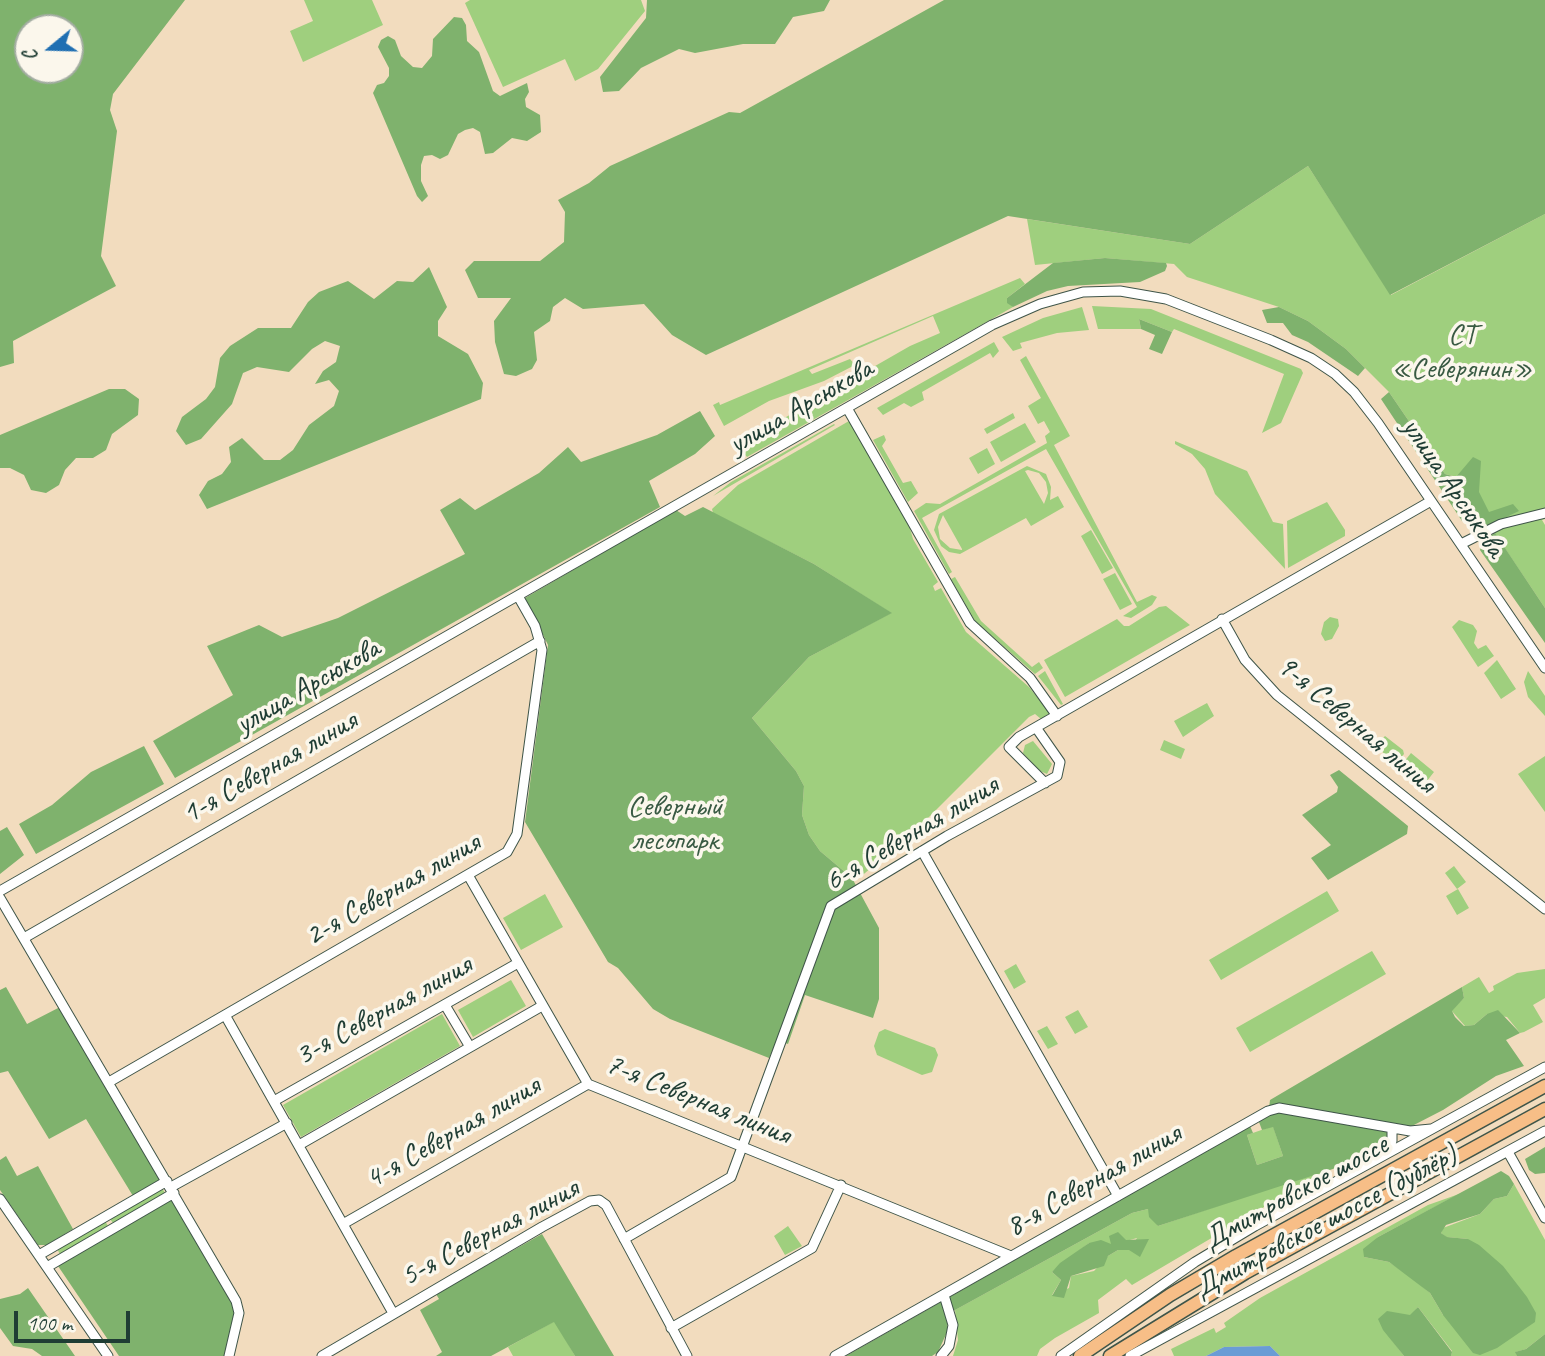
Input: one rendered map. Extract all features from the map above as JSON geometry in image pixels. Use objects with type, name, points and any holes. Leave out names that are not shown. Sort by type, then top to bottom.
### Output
[{"type":"highway","name":"Дмитровское шоссе","points":[[1080,1356],[1170,1295],[1236,1256],[1541,1088]]},
{"type":"highway","name":"Дмитровское шоссе","points":[[1110,1356],[1245,1273],[1545,1109]]},
{"type":"street","name":"улица Арсюкова","points":[[0,891],[992,325],[1040,304],[1083,292],[1142,293],[1271,340],[1322,365],[1354,392],[1432,501],[1545,668]]},
{"type":"street","points":[[847,408],[970,623],[1030,678],[1057,716]]},
{"type":"street","points":[[1037,729],[1222,619],[1432,501]]},
{"type":"street","points":[[1461,544],[1501,524],[1545,513]]},
{"type":"street","name":"2-я Северная линия","points":[[109,1082],[507,852],[517,834],[542,650],[518,596]]},
{"type":"street","name":"9-я Северная линия","points":[[1222,619],[1245,660],[1277,695],[1545,909]]},
{"type":"street","name":"1-я Северная линия","points":[[24,939],[540,641]]},
{"type":"street","name":"6-я Северная линия","points":[[624,1239],[731,1177],[831,906],[922,850],[1045,783],[1057,776],[1061,767],[1037,729],[1009,747],[1045,783]]},
{"type":"street","points":[[922,850],[1118,1196]]},
{"type":"street","name":"7-я Северная линия","points":[[468,875],[588,1084],[1011,1256]]},
{"type":"street","points":[[0,898],[236,1301],[239,1313],[229,1356]]},
{"type":"street","name":"3-я Северная линия","points":[[274,1101],[518,963]]},
{"type":"street","points":[[445,1005],[470,1047]]},
{"type":"street","points":[[299,1145],[542,1006]]},
{"type":"street","points":[[225,1015],[393,1313]]},
{"type":"street","name":"Дмитровское шоссе (дублёр)","points":[[1061,1356],[1195,1262],[1545,1067]]},
{"type":"street","name":"4-я Северная линия","points":[[343,1224],[588,1084]]},
{"type":"street","name":"8-я Северная линия","points":[[835,1356],[1268,1111],[1279,1108],[1410,1131],[1431,1129]]},
{"type":"street","points":[[39,1255],[287,1123]]},
{"type":"street","points":[[1383,1155],[1389,1149],[1392,1128]]},
{"type":"street","name":"Дмитровское шоссе (дублёр)","points":[[1130,1356],[1545,1132]]},
{"type":"street","points":[[1508,1152],[1545,1218]]},
{"type":"street","points":[[671,1328],[812,1248],[841,1185]]},
{"type":"street","points":[[47,1267],[171,1187]]},
{"type":"street","points":[[0,1199],[108,1356]]},
{"type":"street","name":"5-я Северная линия","points":[[322,1356],[590,1201],[599,1200],[606,1205],[687,1356]]},
{"type":"street","points":[[941,1356],[949,1346],[953,1325],[944,1294]]},
{"type":"green space","points":[[0,0],[185,0],[113,94],[110,110],[117,131],[101,256],[116,286],[13,341],[14,363],[0,367]]},
{"type":"green space","points":[[304,0],[372,0],[383,25],[303,62],[290,31],[313,21]]},
{"type":"green space","points":[[470,0],[641,0],[645,11],[598,69],[575,81],[565,59],[503,87],[465,3]]},
{"type":"green space","points":[[647,0],[830,0],[824,11],[793,17],[775,44],[743,44],[695,53],[679,49],[641,68],[619,91],[603,92],[600,77],[646,18]]},
{"type":"green space","points":[[944,0],[1545,0],[1545,214],[1390,295],[1308,166],[1190,244],[1008,216],[706,355],[672,335],[644,304],[583,309],[565,298],[553,307],[550,321],[534,332],[537,360],[532,369],[516,376],[504,374],[495,342],[494,321],[511,298],[478,298],[465,270],[474,261],[540,261],[564,242],[565,212],[558,200],[589,183],[610,166],[729,112],[740,113]]},
{"type":"green space","points":[[454,17],[462,18],[466,25],[467,41],[479,52],[493,91],[500,96],[527,83],[529,92],[525,99],[526,107],[540,115],[541,132],[527,141],[512,138],[493,153],[485,154],[480,132],[473,128],[458,134],[448,155],[440,159],[432,155],[424,156],[421,181],[428,196],[422,202],[417,196],[373,93],[377,85],[384,83],[389,76],[389,68],[378,47],[381,40],[388,36],[395,40],[401,56],[413,67],[422,68],[432,56],[433,39]]},
{"type":"green space","name":"СТ «Северянин»","points":[[1308,166],[1391,295],[1545,214],[1545,519],[1542,520],[1545,525],[1545,608],[1457,477],[1445,474],[1389,392],[1346,349],[1308,321],[1279,307],[1187,277],[1174,264],[1105,258],[1035,265],[1027,219],[1190,244]]},
{"type":"green space","points":[[1105,258],[1166,263],[1167,266],[1165,271],[1140,282],[1068,286],[1047,291],[1013,307],[1007,303],[1007,298],[1053,263]]},
{"type":"green space","points":[[429,267],[447,307],[438,321],[438,336],[468,354],[483,383],[481,399],[207,509],[199,495],[208,481],[222,474],[231,462],[229,447],[242,438],[264,460],[280,460],[293,450],[309,425],[334,406],[339,391],[329,380],[315,384],[323,371],[336,362],[340,346],[325,341],[312,349],[289,372],[257,367],[243,373],[232,404],[201,439],[186,445],[176,431],[182,417],[206,399],[215,387],[220,358],[230,346],[258,328],[291,328],[308,302],[319,292],[348,281],[374,299],[397,281],[413,282]]},
{"type":"green space","points":[[1020,278],[1025,284],[1007,298],[1013,307],[747,457],[737,446],[739,444],[910,346],[940,333],[933,316],[809,370],[812,374],[850,359],[855,365],[824,381],[769,401],[724,426],[713,405],[719,402],[720,405]]},
{"type":"green space","points":[[1092,306],[1151,309],[1301,369],[1303,373],[1281,423],[1262,433],[1284,374],[1174,329],[1172,332],[1139,319],[1141,329],[1098,329]]},
{"type":"green space","points":[[1082,307],[1089,330],[1057,333],[1020,343],[1022,348],[1013,351],[1002,337],[1043,318]]},
{"type":"green space","points":[[1279,307],[1308,321],[1346,349],[1365,368],[1358,376],[1308,342],[1292,335],[1283,323],[1267,323],[1262,310]]},
{"type":"green space","points":[[1139,319],[1172,332],[1162,354],[1149,349],[1155,335],[1141,329]]},
{"type":"green space","points":[[994,342],[999,351],[993,358],[990,353],[922,392],[924,400],[911,407],[904,403],[883,415],[877,408]]},
{"type":"green space","points":[[1026,356],[1070,436],[1054,445],[1137,602],[1152,595],[1157,597],[1152,605],[1131,618],[1123,616],[1137,607],[1046,449],[922,518],[952,572],[949,574],[914,511],[926,503],[940,504],[1047,443],[1045,436],[1050,432],[1044,421],[1038,424],[1028,406],[1041,398],[1020,360]]},
{"type":"green space","points":[[109,389],[125,389],[139,399],[138,415],[112,434],[106,450],[93,458],[76,458],[65,470],[59,485],[46,493],[31,490],[24,475],[10,468],[0,468],[0,435]]},
{"type":"green space","points":[[1389,392],[1445,474],[1456,477],[1473,457],[1481,461],[1479,492],[1489,512],[1513,504],[1519,511],[1479,530],[1476,523],[1462,521],[1381,399]]},
{"type":"green space","points":[[700,411],[715,436],[695,454],[649,481],[660,507],[175,778],[153,741],[233,695],[207,646],[259,625],[282,637],[338,618],[465,554],[440,510],[460,498],[475,510],[539,473],[568,447],[581,462],[657,435]]},
{"type":"green space","points":[[1013,413],[1015,418],[987,434],[984,429]]},
{"type":"green space","points":[[849,421],[908,521],[913,539],[938,582],[933,586],[935,591],[941,588],[966,632],[1029,687],[1050,713],[1041,719],[1035,714],[1029,717],[913,833],[859,878],[852,878],[820,851],[809,835],[802,815],[804,786],[796,771],[752,718],[809,657],[891,613],[814,564],[713,513],[712,509],[738,485]]},
{"type":"green space","points":[[1025,423],[1036,442],[1001,462],[990,442]]},
{"type":"green space","points":[[835,425],[713,496],[731,482]]},
{"type":"green space","points":[[884,435],[886,440],[882,446],[903,483],[911,481],[918,493],[908,502],[873,440]]},
{"type":"green space","points":[[1175,441],[1247,471],[1273,522],[1283,524],[1285,569],[1215,494],[1205,469],[1192,454],[1175,444]]},
{"type":"green space","points":[[987,448],[995,464],[978,474],[969,458]]},
{"type":"green space","points":[[1027,466],[1046,474],[1051,487],[1050,500],[1058,496],[1064,507],[1031,526],[1026,518],[960,554],[949,552],[941,546],[934,530],[939,514]],"holes":[[[1025,471],[1039,473],[1046,482],[1048,493],[1044,504]],[[943,515],[962,549],[962,550],[950,548],[940,539],[938,527]]]},
{"type":"green space","points":[[1327,502],[1345,530],[1345,536],[1288,568],[1287,521]]},
{"type":"green space","name":"Северный лесопарк","points":[[703,507],[814,564],[892,613],[809,657],[752,718],[796,771],[804,786],[802,815],[809,835],[820,851],[852,878],[879,928],[879,999],[873,1018],[805,995],[788,1044],[777,1040],[769,1058],[670,1019],[653,1009],[618,968],[608,962],[525,822],[548,645],[525,598],[676,510],[685,516]]},
{"type":"green space","points":[[1091,530],[1113,568],[1102,574],[1081,536]]},
{"type":"green space","points":[[1495,533],[1545,608],[1545,643],[1480,550],[1483,540]]},
{"type":"green space","points":[[1115,573],[1132,604],[1120,610],[1103,579]]},
{"type":"green space","points":[[955,577],[981,621],[1032,667],[1039,662],[1043,668],[1035,674],[975,621],[951,579]]},
{"type":"green space","points":[[1166,606],[1190,625],[1065,697],[1044,660],[1117,619],[1124,626],[1129,626],[1159,607]]},
{"type":"green space","points":[[1330,617],[1338,619],[1339,626],[1332,639],[1325,641],[1321,634],[1324,622]]},
{"type":"green space","points":[[1459,620],[1473,625],[1477,631],[1474,643],[1478,649],[1486,645],[1494,656],[1478,667],[1452,627]]},
{"type":"green space","points":[[1497,660],[1516,689],[1501,699],[1484,673]]},
{"type":"green space","points":[[1045,671],[1063,704],[1061,705],[1038,676]]},
{"type":"green space","points":[[1528,671],[1545,696],[1545,716],[1528,697],[1524,682]]},
{"type":"green space","points":[[1207,703],[1214,716],[1183,737],[1174,721]]},
{"type":"green space","points":[[1385,736],[1403,750],[1404,754],[1396,763],[1375,746]]},
{"type":"green space","points":[[1164,740],[1185,749],[1181,759],[1160,750]]},
{"type":"green space","points":[[1033,741],[1052,764],[1047,774],[1040,771],[1023,753],[1025,745]]},
{"type":"green space","points":[[144,746],[164,784],[36,854],[19,824],[52,805],[91,772]]},
{"type":"green space","points":[[1411,753],[1434,772],[1423,786],[1400,767]]},
{"type":"green space","points":[[1545,756],[1545,812],[1518,774]]},
{"type":"green space","points":[[1339,770],[1408,826],[1407,834],[1328,880],[1311,858],[1331,845],[1302,815],[1337,792],[1338,787],[1330,775]]},
{"type":"green space","points":[[7,827],[24,855],[0,874],[0,831]]},
{"type":"green space","points":[[1454,866],[1466,882],[1457,889],[1445,873]]},
{"type":"green space","points":[[1458,889],[1469,908],[1457,915],[1446,896]]},
{"type":"green space","points":[[1327,891],[1339,911],[1221,980],[1209,960]]},
{"type":"green space","points":[[545,894],[563,927],[521,950],[503,918]]},
{"type":"green space","points":[[1372,951],[1386,974],[1250,1052],[1236,1028]]},
{"type":"green space","points":[[1016,964],[1026,982],[1014,989],[1004,971]]},
{"type":"green space","points":[[1545,969],[1545,998],[1533,1005],[1543,1022],[1524,1032],[1520,1033],[1507,1017],[1487,1014],[1474,1025],[1465,1026],[1451,1010],[1464,998],[1462,987],[1479,977],[1489,993],[1494,990],[1493,986],[1517,973]]},
{"type":"green space","points":[[511,980],[526,1006],[473,1037],[458,1010]]},
{"type":"green space","points":[[6,987],[27,1024],[62,1006],[164,1179],[133,1196],[86,1119],[49,1139],[8,1071],[0,1073],[0,990]]},
{"type":"green space","points":[[1462,987],[1464,998],[1452,1011],[1455,1017],[1464,1026],[1474,1025],[1487,1014],[1498,1010],[1520,1033],[1506,1040],[1524,1066],[1496,1076],[1443,1110],[1412,1126],[1402,1128],[1387,1142],[1339,1167],[1158,1226],[1149,1217],[1148,1209],[1132,1213],[946,1315],[948,1330],[938,1352],[932,1356],[846,1356],[1250,1126],[1253,1133],[1247,1135],[1257,1165],[1283,1156],[1273,1127],[1262,1130],[1259,1122],[1268,1116],[1270,1100]]},
{"type":"green space","points":[[1078,1010],[1088,1027],[1075,1034],[1065,1017]]},
{"type":"green space","points":[[442,1014],[460,1046],[301,1137],[283,1105]]},
{"type":"green space","points":[[1047,1026],[1058,1044],[1048,1049],[1037,1031]]},
{"type":"green space","points":[[885,1029],[935,1048],[938,1055],[932,1072],[922,1075],[877,1055],[874,1046],[879,1032]]},
{"type":"green space","points":[[1273,1126],[1283,1156],[1257,1165],[1247,1135]]},
{"type":"green space","points":[[1545,1147],[1545,1173],[1535,1174],[1529,1170],[1525,1159]]},
{"type":"green space","points":[[6,1156],[17,1176],[38,1166],[73,1229],[47,1245],[38,1245],[0,1190],[0,1160]]},
{"type":"green space","points":[[1330,1168],[1132,1285],[1126,1279],[1098,1300],[1099,1313],[1055,1338],[1040,1349],[1037,1356],[953,1356],[958,1340],[955,1310],[1132,1213],[1148,1209],[1158,1226]],"holes":[[[1137,1238],[1129,1250],[1118,1250],[1094,1271],[1071,1276],[1069,1288],[1052,1295],[1061,1280],[1052,1272],[1089,1243],[1112,1245]]]},
{"type":"green space","points":[[1501,1171],[1509,1176],[1514,1184],[1507,1196],[1494,1199],[1480,1214],[1446,1225],[1441,1233],[1447,1237],[1468,1239],[1479,1245],[1503,1266],[1536,1313],[1535,1322],[1497,1348],[1480,1355],[1473,1353],[1443,1315],[1430,1293],[1389,1262],[1364,1257],[1363,1249],[1378,1237]]},
{"type":"green space","points":[[1514,1184],[1545,1240],[1545,1334],[1526,1349],[1516,1352],[1517,1356],[1451,1356],[1452,1351],[1418,1307],[1391,1339],[1404,1356],[1280,1356],[1270,1346],[1224,1347],[1206,1356],[1174,1356],[1171,1349],[1214,1328],[1216,1333],[1226,1327],[1224,1323],[1260,1298],[1428,1205],[1459,1194],[1378,1237],[1364,1257],[1389,1262],[1414,1279],[1430,1293],[1443,1315],[1468,1239],[1446,1237],[1441,1233],[1443,1228],[1480,1214],[1494,1199],[1507,1196]]},
{"type":"green space","points":[[162,1188],[165,1193],[113,1223],[110,1219]]},
{"type":"green space","points":[[174,1198],[233,1300],[235,1314],[225,1356],[119,1356],[58,1266]]},
{"type":"green space","points":[[105,1221],[108,1226],[60,1254],[57,1249]]},
{"type":"green space","points":[[788,1226],[802,1246],[785,1255],[774,1236]]},
{"type":"green space","points":[[1118,1232],[1126,1240],[1149,1239],[1140,1257],[1129,1250],[1118,1250],[1108,1256],[1104,1266],[1071,1276],[1064,1298],[1052,1296],[1061,1280],[1052,1272],[1060,1263],[1089,1243],[1101,1240],[1111,1244],[1109,1236]]},
{"type":"green space","points":[[542,1234],[614,1356],[575,1356],[554,1322],[491,1356],[436,1356],[442,1352],[420,1310],[439,1299],[436,1294]]},
{"type":"green space","points":[[28,1288],[75,1356],[42,1356],[32,1349],[13,1346],[0,1328],[0,1299],[20,1294]]},
{"type":"green space","points":[[1418,1307],[1452,1352],[1451,1356],[1404,1356],[1383,1330],[1378,1319],[1387,1311],[1410,1315]]},
{"type":"green space","points":[[555,1321],[575,1356],[513,1356],[508,1347]]},
{"type":"green space","points":[[1545,1334],[1545,1356],[1517,1356],[1515,1352],[1526,1349]]},
{"type":"water","points":[[1270,1346],[1280,1356],[1206,1356],[1224,1347]]}]
